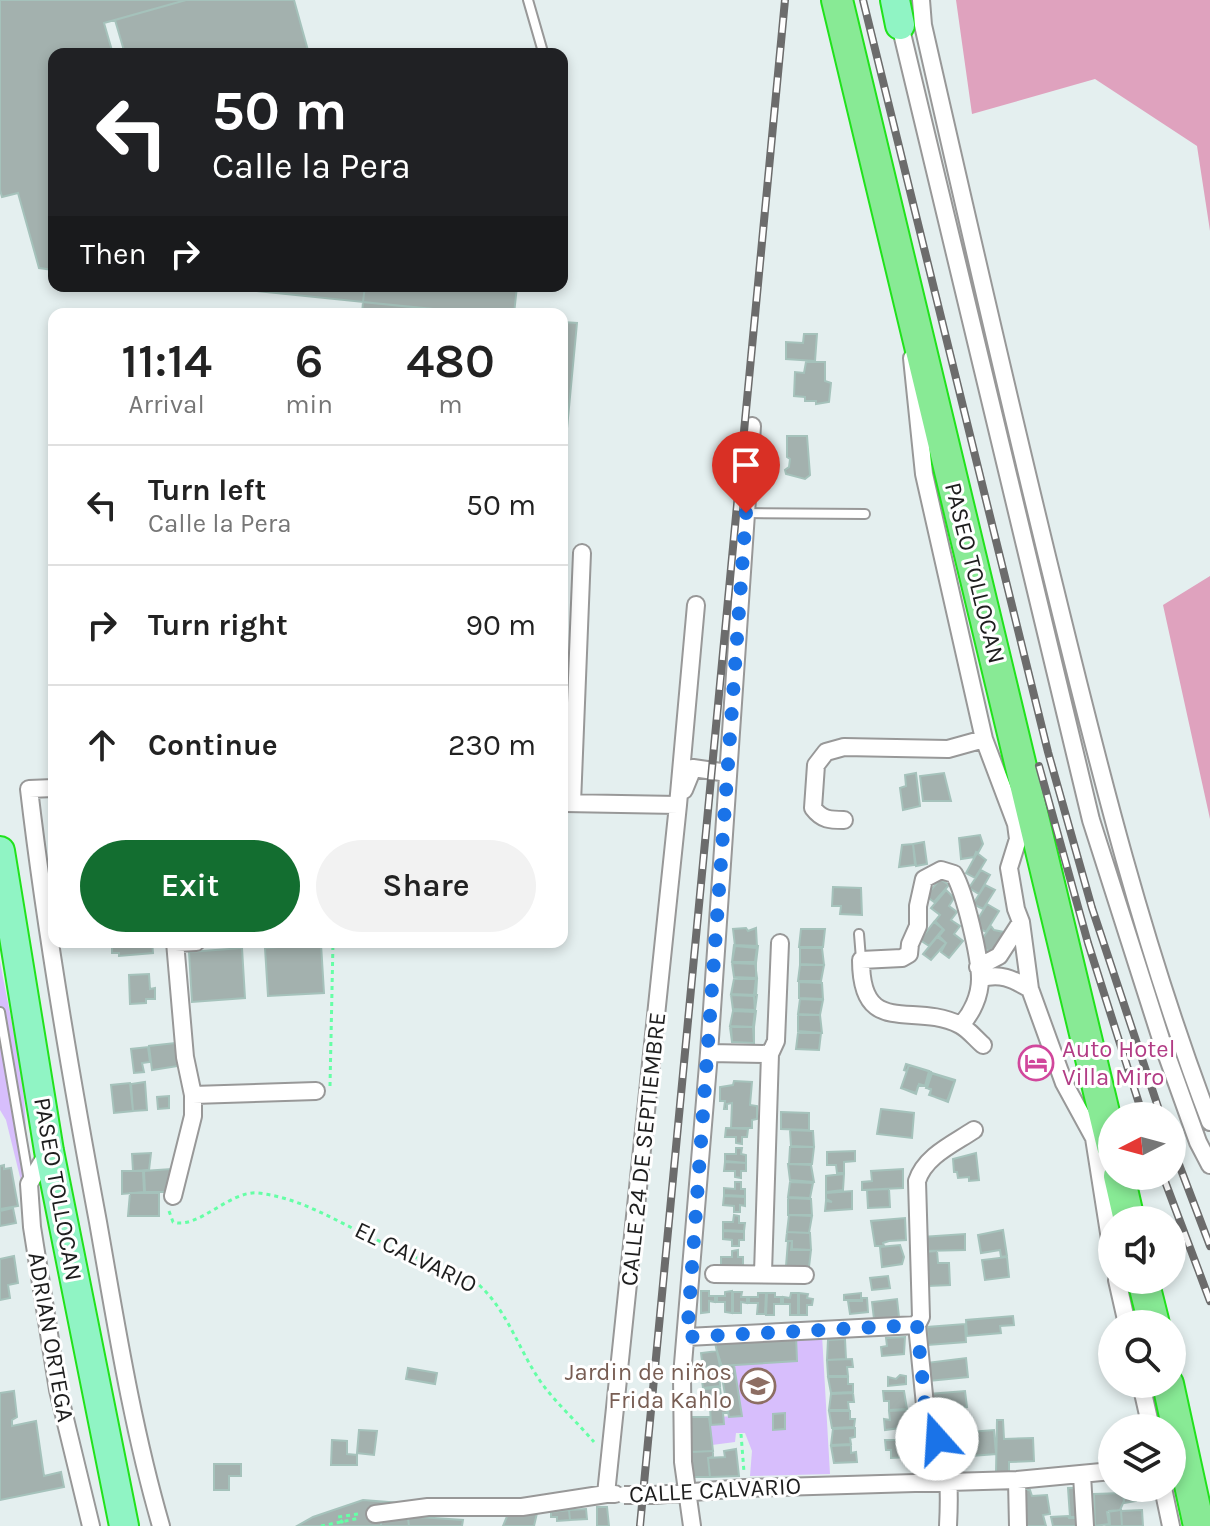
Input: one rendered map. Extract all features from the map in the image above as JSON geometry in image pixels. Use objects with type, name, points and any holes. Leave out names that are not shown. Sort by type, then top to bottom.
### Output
[{"type":"highway","name":"PASEO TOLLOCAN","points":[[837,0],[1101,1102]]},
{"type":"highway","name":"PASEO TOLLOCAN","points":[[0,851],[49,1151],[124,1526]]},
{"type":"highway","points":[[1171,1398],[1199,1526]]},
{"type":"street","points":[[921,0],[923,25],[992,333],[1100,776],[1190,1068],[1210,1122]]},
{"type":"street","points":[[898,12],[1091,820],[1161,1039],[1198,1142],[1210,1165]]},
{"type":"street","points":[[918,335],[912,352],[911,369],[924,474],[984,739],[1016,824],[1018,839],[1009,868],[1021,922],[1030,989],[1064,1083],[1094,1138],[1105,1206]]},
{"type":"street","points":[[692,1526],[683,1462],[681,1404],[709,1053],[752,426]]},
{"type":"street","points":[[568,786],[582,553]]},
{"type":"street","name":"CALLE 24 DE SEPTIEMBRE","points":[[606,1494],[696,605]]},
{"type":"street","points":[[844,820],[828,820],[819,816],[813,808],[816,765],[826,752],[844,747],[948,749],[984,739]]},
{"type":"street","points":[[568,803],[678,805],[693,768],[728,773]]},
{"type":"street","points":[[48,788],[29,789],[48,940]]},
{"type":"street","points":[[961,1025],[975,1004],[979,973],[964,898],[954,874],[941,870],[924,879],[918,906],[918,926],[909,954],[902,958],[861,960],[861,981],[875,1008],[961,1025],[983,1045]]},
{"type":"street","points":[[979,973],[999,956],[1021,922]]},
{"type":"street","points":[[763,1273],[770,1054],[776,1041],[780,943]]},
{"type":"street","points":[[49,948],[143,1465],[161,1526]]},
{"type":"street","points":[[173,1196],[193,1116],[175,948]]},
{"type":"street","points":[[979,973],[1011,978],[1030,989]]},
{"type":"street","points":[[709,1053],[770,1054]]},
{"type":"street","points":[[193,1095],[316,1091]]},
{"type":"street","points":[[948,1526],[951,1483],[941,1449],[927,1425],[917,1325],[921,1317],[917,1181],[921,1168],[931,1158],[974,1130]]},
{"type":"street","points":[[29,1184],[49,1151]]},
{"type":"street","name":"ADRIAN ORTEGA","points":[[29,1184],[32,1227],[58,1390],[91,1526]]},
{"type":"street","points":[[714,1274],[805,1275]]},
{"type":"street","points":[[687,1337],[917,1325]]},
{"type":"street","name":"CALLE CALVARIO","points":[[369,1514],[428,1507],[522,1507],[606,1494],[654,1495],[745,1488],[951,1483],[1098,1473]]},
{"type":"street","points":[[1082,1475],[1085,1526]]},
{"type":"street","points":[[1017,1480],[1018,1526]]},
{"type":"street","points":[[1166,1502],[1171,1526]]},
{"type":"lane","points":[[528,0],[542,48]]},
{"type":"lane","points":[[746,513],[865,514]]},
{"type":"lane","points":[[859,934],[861,960]]},
{"type":"lane","points":[[0,1012],[29,1184]]},
{"type":"path","points":[[316,1091],[326,1090],[332,1082],[333,948]]},
{"type":"path","name":"EL CALVARIO","points":[[173,1196],[169,1213],[173,1222],[178,1224],[253,1193],[288,1199],[478,1284],[492,1296],[543,1385],[611,1462]]},
{"type":"path","points":[[741,1434],[745,1488]]},
{"type":"path","points":[[321,1526],[343,1523],[369,1514]]},
{"type":"path","points":[[343,1523],[338,1517],[369,1514]]},
{"type":"shaded area","points":[[956,0],[1210,0],[1210,231],[1197,146],[1095,79],[972,114]]},
{"type":"shaded area","points":[[1210,576],[1210,819],[1163,605]]},
{"type":"shaded area","points":[[0,961],[24,1099],[26,1127],[21,1181],[6,1120],[0,1110]]},
{"type":"shaded area","points":[[796,1335],[822,1335],[830,1474],[750,1476],[752,1451],[745,1433],[736,1433],[735,1442],[712,1445],[709,1417],[742,1416],[734,1365],[797,1361]]},
{"type":"building","points":[[0,0],[186,0],[104,23],[111,48],[48,48],[48,269],[39,268],[18,193],[2,197]]},
{"type":"building","points":[[186,0],[294,0],[307,48],[123,48],[115,20]]},
{"type":"building","points":[[266,292],[364,292],[363,302]]},
{"type":"building","points":[[364,292],[516,292],[515,308],[422,308],[363,302]]},
{"type":"building","points":[[363,302],[423,308],[362,308]]},
{"type":"building","points":[[568,322],[577,323],[568,418]]},
{"type":"building","points":[[804,334],[817,334],[815,361],[786,359],[786,342],[803,343]]},
{"type":"building","points":[[806,362],[825,362],[825,381],[831,383],[829,402],[816,404],[816,401],[805,401],[805,397],[794,396],[795,372],[804,373]]},
{"type":"building","points":[[787,436],[807,436],[810,475],[805,479],[786,474],[790,459],[787,457]]},
{"type":"building","points":[[916,773],[920,806],[903,810],[900,788],[906,786],[905,775]]},
{"type":"building","points":[[944,773],[951,801],[923,801],[920,776]]},
{"type":"building","points":[[980,835],[983,844],[978,853],[974,857],[961,859],[959,838]]},
{"type":"building","points":[[924,842],[927,864],[916,866],[913,844]]},
{"type":"building","points":[[913,844],[915,865],[899,867],[902,845]]},
{"type":"building","points":[[977,853],[986,860],[975,878],[966,873]]},
{"type":"building","points":[[981,870],[990,875],[979,894],[969,888]]},
{"type":"building","points":[[940,879],[949,885],[934,902],[926,896]]},
{"type":"building","points":[[985,885],[995,890],[983,909],[973,904]]},
{"type":"building","points":[[833,887],[861,888],[862,915],[840,914],[841,906],[832,906]]},
{"type":"building","points":[[946,890],[954,898],[949,906],[957,912],[951,920],[960,926],[954,934],[963,941],[949,958],[941,952],[946,943],[939,936],[944,930],[935,921],[940,915],[931,908]]},
{"type":"building","points":[[987,904],[999,911],[986,932],[976,922]]},
{"type":"building","points":[[934,922],[943,929],[929,946],[920,940]]},
{"type":"building","points":[[991,926],[1004,932],[992,953],[981,947],[980,942]]},
{"type":"building","points":[[746,928],[748,931],[756,928],[757,947],[735,946],[733,929]]},
{"type":"building","points":[[801,929],[825,929],[823,947],[799,947]]},
{"type":"building","points":[[937,937],[946,943],[931,960],[923,954]]},
{"type":"building","points":[[734,945],[758,946],[756,963],[732,962]]},
{"type":"building","points":[[735,946],[757,948],[755,962],[732,962]]},
{"type":"building","points":[[112,948],[153,948],[153,953],[119,956],[119,953],[112,953]]},
{"type":"building","points":[[242,948],[245,998],[192,1002],[189,952]]},
{"type":"building","points":[[265,948],[321,948],[324,993],[268,996]]},
{"type":"building","points":[[800,948],[822,948],[824,965],[800,964]]},
{"type":"building","points":[[732,962],[755,963],[757,978],[734,977]]},
{"type":"building","points":[[732,963],[756,964],[756,978],[734,977]]},
{"type":"building","points":[[800,965],[824,965],[821,981],[798,981]]},
{"type":"building","points":[[149,974],[150,989],[155,988],[155,999],[130,1004],[129,975]]},
{"type":"building","points":[[734,979],[757,979],[756,995],[731,994]]},
{"type":"building","points":[[734,979],[756,979],[754,995],[731,995]]},
{"type":"building","points":[[799,982],[822,983],[823,999],[799,998]]},
{"type":"building","points":[[731,995],[757,995],[755,1010],[733,1009]]},
{"type":"building","points":[[731,995],[754,996],[755,1011],[733,1010]]},
{"type":"building","points":[[800,999],[823,1000],[820,1015],[798,1014]]},
{"type":"building","points":[[733,1011],[756,1011],[754,1027],[730,1026]]},
{"type":"building","points":[[733,1011],[755,1012],[753,1027],[730,1026]]},
{"type":"building","points":[[798,1015],[820,1015],[822,1033],[798,1031]]},
{"type":"building","points":[[731,1026],[753,1027],[754,1043],[732,1042]]},
{"type":"building","points":[[730,1027],[754,1027],[754,1043],[732,1042]]},
{"type":"building","points":[[798,1033],[821,1033],[819,1050],[796,1049]]},
{"type":"building","points":[[175,1043],[178,1066],[152,1070],[149,1046]]},
{"type":"building","points":[[148,1047],[150,1062],[142,1063],[144,1072],[134,1073],[131,1049]]},
{"type":"building","points":[[906,1064],[929,1071],[925,1086],[918,1086],[916,1093],[901,1088],[907,1071],[904,1070]]},
{"type":"building","points":[[909,1065],[931,1072],[926,1086],[919,1084],[916,1094],[901,1088]]},
{"type":"building","points":[[931,1073],[955,1081],[948,1102],[930,1095],[931,1089],[926,1088]]},
{"type":"building","points":[[932,1073],[955,1080],[947,1101],[929,1095],[931,1090],[927,1088]]},
{"type":"building","points":[[734,1081],[752,1082],[750,1105],[757,1106],[757,1119],[752,1120],[752,1128],[731,1128],[732,1103],[724,1109],[725,1101],[720,1101],[720,1087],[733,1085]]},
{"type":"building","points":[[145,1082],[147,1110],[133,1111],[131,1084]]},
{"type":"building","points":[[130,1083],[133,1111],[114,1113],[111,1085]]},
{"type":"building","points":[[169,1096],[169,1108],[158,1109],[157,1097]]},
{"type":"building","points":[[881,1109],[914,1113],[912,1138],[877,1134]]},
{"type":"building","points":[[781,1112],[809,1113],[809,1130],[781,1129]]},
{"type":"building","points":[[726,1128],[748,1129],[747,1137],[742,1137],[742,1144],[736,1143],[736,1137],[725,1137]]},
{"type":"building","points":[[790,1130],[813,1131],[814,1147],[791,1146]]},
{"type":"building","points":[[790,1147],[814,1147],[812,1164],[789,1164]]},
{"type":"building","points":[[736,1148],[742,1148],[741,1154],[746,1155],[746,1163],[725,1161],[725,1154],[736,1154]]},
{"type":"building","points":[[855,1151],[855,1161],[844,1162],[844,1173],[837,1173],[836,1165],[827,1165],[827,1152]]},
{"type":"building","points":[[151,1153],[149,1170],[133,1171],[132,1154]]},
{"type":"building","points":[[976,1153],[979,1180],[958,1178],[953,1159]]},
{"type":"building","points":[[725,1162],[746,1163],[746,1171],[741,1171],[741,1178],[735,1177],[735,1171],[724,1171]]},
{"type":"building","points":[[788,1164],[811,1165],[814,1182],[790,1180]]},
{"type":"building","points":[[4,1165],[4,1169],[11,1168],[18,1206],[0,1209],[0,1166]]},
{"type":"building","points":[[171,1169],[167,1192],[145,1192],[144,1171]]},
{"type":"building","points":[[903,1169],[903,1188],[862,1190],[862,1182],[872,1181],[871,1171]]},
{"type":"building","points":[[122,1171],[143,1171],[144,1192],[122,1194]]},
{"type":"building","points":[[844,1174],[843,1190],[826,1192],[826,1176]]},
{"type":"building","points":[[735,1182],[741,1182],[745,1196],[724,1195],[724,1188],[735,1189]]},
{"type":"building","points":[[790,1182],[813,1183],[810,1198],[788,1197]]},
{"type":"building","points":[[889,1189],[890,1207],[868,1208],[867,1190]]},
{"type":"building","points":[[852,1191],[852,1209],[825,1211],[826,1201],[832,1202],[826,1199],[826,1193]]},
{"type":"building","points":[[130,1193],[159,1193],[159,1216],[128,1216]]},
{"type":"building","points":[[724,1196],[745,1197],[745,1206],[740,1205],[740,1212],[734,1212],[734,1206],[723,1205]]},
{"type":"building","points":[[788,1198],[811,1199],[812,1215],[788,1215]]},
{"type":"building","points":[[13,1208],[16,1223],[0,1226],[0,1211]]},
{"type":"building","points":[[734,1215],[739,1216],[739,1223],[745,1223],[744,1231],[723,1230],[723,1222],[733,1222]]},
{"type":"building","points":[[789,1215],[812,1216],[809,1233],[787,1232]]},
{"type":"building","points":[[905,1218],[906,1240],[875,1246],[871,1221]]},
{"type":"building","points":[[1003,1230],[1007,1256],[1001,1257],[1000,1250],[981,1253],[978,1235]]},
{"type":"building","points":[[723,1231],[744,1232],[744,1240],[739,1240],[739,1246],[732,1246],[732,1240],[723,1239]]},
{"type":"building","points":[[787,1232],[810,1233],[811,1250],[792,1249],[792,1241],[786,1241]]},
{"type":"building","points":[[965,1234],[965,1250],[923,1251],[922,1237]]},
{"type":"building","points":[[788,1241],[792,1241],[791,1250],[811,1250],[809,1267],[786,1266]]},
{"type":"building","points":[[900,1245],[904,1257],[902,1264],[882,1267],[880,1247]]},
{"type":"building","points":[[738,1250],[738,1257],[743,1257],[743,1265],[721,1265],[721,1257],[732,1257],[732,1251]]},
{"type":"building","points":[[937,1251],[938,1263],[949,1263],[950,1285],[928,1286],[924,1252]]},
{"type":"building","points":[[14,1256],[18,1283],[8,1285],[10,1298],[0,1300],[0,1259]]},
{"type":"building","points":[[1007,1257],[1009,1277],[985,1280],[982,1260]]},
{"type":"building","points":[[888,1276],[890,1288],[872,1290],[870,1278]]},
{"type":"building","points":[[701,1291],[709,1291],[709,1296],[715,1296],[715,1302],[709,1301],[709,1312],[701,1313]]},
{"type":"building","points":[[732,1291],[732,1313],[725,1312],[725,1302],[717,1302],[717,1296],[725,1296],[725,1292]]},
{"type":"building","points":[[733,1292],[742,1292],[741,1297],[747,1297],[747,1303],[741,1302],[741,1313],[733,1313]]},
{"type":"building","points":[[758,1293],[766,1293],[765,1314],[757,1314],[758,1303],[749,1303],[749,1297],[758,1297]]},
{"type":"building","points":[[767,1293],[781,1297],[781,1304],[774,1304],[774,1315],[766,1315]]},
{"type":"building","points":[[791,1293],[798,1293],[798,1315],[790,1315],[790,1304],[783,1304],[783,1297],[790,1298]]},
{"type":"building","points":[[799,1293],[808,1294],[807,1298],[813,1299],[812,1305],[807,1305],[807,1315],[799,1315]]},
{"type":"building","points":[[861,1293],[861,1300],[844,1300],[844,1295]]},
{"type":"building","points":[[862,1298],[867,1298],[868,1312],[850,1314],[848,1301],[862,1301]]},
{"type":"building","points":[[897,1299],[899,1317],[874,1319],[872,1302]]},
{"type":"building","points":[[1013,1316],[1014,1325],[1000,1326],[1001,1333],[967,1336],[966,1320]]},
{"type":"building","points":[[965,1324],[966,1342],[928,1345],[927,1327]]},
{"type":"building","points":[[796,1335],[797,1361],[720,1366],[714,1338]]},
{"type":"building","points":[[905,1337],[904,1354],[882,1356],[881,1347],[887,1346],[886,1338]]},
{"type":"building","points":[[845,1339],[846,1359],[827,1360],[828,1340]]},
{"type":"building","points":[[717,1351],[722,1367],[703,1369],[701,1353]]},
{"type":"building","points":[[966,1358],[968,1377],[929,1381],[926,1363]]},
{"type":"building","points":[[852,1359],[853,1367],[847,1367],[848,1376],[828,1376],[827,1360]]},
{"type":"building","points":[[734,1365],[742,1416],[729,1417],[720,1366]]},
{"type":"building","points":[[408,1368],[437,1373],[435,1384],[406,1379]]},
{"type":"building","points":[[719,1368],[720,1386],[703,1388],[703,1370]]},
{"type":"building","points":[[900,1375],[906,1376],[906,1384],[888,1386],[888,1377],[896,1379]]},
{"type":"building","points":[[828,1377],[848,1377],[848,1384],[853,1384],[853,1392],[831,1393]]},
{"type":"building","points":[[720,1388],[722,1404],[706,1406],[703,1389]]},
{"type":"building","points":[[14,1391],[17,1417],[12,1420],[12,1426],[36,1421],[44,1476],[61,1472],[64,1487],[0,1500],[0,1393]]},
{"type":"building","points":[[883,1391],[904,1391],[907,1409],[889,1410],[889,1401],[884,1401]]},
{"type":"building","points":[[965,1391],[967,1407],[948,1409],[952,1420],[932,1422],[929,1394]]},
{"type":"building","points":[[853,1393],[854,1402],[848,1402],[849,1410],[829,1410],[831,1394]]},
{"type":"building","points":[[726,1406],[724,1424],[711,1425],[710,1407]]},
{"type":"building","points":[[908,1410],[907,1427],[885,1430],[884,1419],[890,1420],[889,1411]]},
{"type":"building","points":[[829,1411],[850,1411],[850,1419],[855,1419],[854,1427],[832,1428]]},
{"type":"building","points":[[785,1413],[785,1429],[773,1430],[773,1414]]},
{"type":"building","points":[[691,1417],[709,1417],[713,1451],[691,1452]]},
{"type":"building","points":[[997,1420],[1003,1420],[1004,1439],[1033,1438],[1034,1461],[1009,1462],[1009,1472],[996,1473]]},
{"type":"building","points":[[855,1428],[855,1437],[850,1438],[851,1444],[831,1445],[833,1429]]},
{"type":"building","points":[[359,1430],[377,1431],[374,1455],[357,1453]]},
{"type":"building","points":[[994,1430],[996,1454],[972,1456],[970,1432]]},
{"type":"building","points":[[332,1440],[347,1441],[347,1454],[357,1455],[357,1465],[331,1465]]},
{"type":"building","points":[[885,1440],[906,1440],[909,1457],[891,1458],[891,1450],[886,1450]]},
{"type":"building","points":[[851,1445],[851,1453],[856,1452],[857,1462],[834,1463],[831,1446]]},
{"type":"building","points":[[736,1449],[739,1476],[710,1477],[708,1458],[725,1457],[724,1451]]},
{"type":"building","points":[[713,1451],[713,1457],[708,1458],[710,1477],[693,1477],[691,1452]]},
{"type":"building","points":[[214,1464],[241,1464],[241,1476],[229,1476],[229,1490],[214,1490]]},
{"type":"building","points":[[1068,1488],[1075,1488],[1078,1517],[1070,1517]]},
{"type":"building","points":[[1019,1490],[1030,1490],[1032,1496],[1047,1495],[1050,1514],[1043,1515],[1046,1526],[1023,1526]]},
{"type":"building","points":[[1094,1494],[1098,1494],[1098,1502],[1124,1502],[1120,1510],[1107,1512],[1109,1524],[1095,1526]]},
{"type":"building","points":[[363,1500],[414,1504],[419,1517],[463,1520],[462,1526],[297,1526],[313,1517]]},
{"type":"building","points":[[597,1507],[607,1507],[609,1526],[597,1526]]},
{"type":"building","points":[[586,1509],[587,1519],[570,1520],[569,1510]]},
{"type":"building","points":[[569,1510],[570,1520],[557,1521],[557,1517],[551,1517],[551,1512]]},
{"type":"building","points":[[1121,1510],[1122,1526],[1107,1526],[1110,1524],[1109,1511]]},
{"type":"building","points":[[1142,1510],[1143,1526],[1122,1526],[1121,1511]]},
{"type":"building","points":[[537,1513],[534,1526],[503,1526],[508,1514]]},
{"type":"building","points":[[1051,1517],[1077,1518],[1078,1526],[1053,1526]]},
{"type":"building","points":[[408,1518],[409,1526],[381,1526],[381,1520]]},
{"type":"railway","points":[[640,1526],[785,0]]},
{"type":"railway","points":[[863,0],[1048,752],[1092,908],[1156,1102]]},
{"type":"railway","points":[[1039,766],[1088,943],[1139,1102]]},
{"type":"railway","points":[[1186,1183],[1210,1246]]},
{"type":"railway","points":[[1168,1190],[1210,1301]]},
{"type":"place","name":"Auto Hotel Villa Miro","points":[[1036,1063]]},
{"type":"place","name":"Jardin de niños Frida Kahlo","points":[[758,1386]]},
{"type":"route","points":[[746,513],[687,1337],[917,1325],[927,1425],[937,1439]]}]
